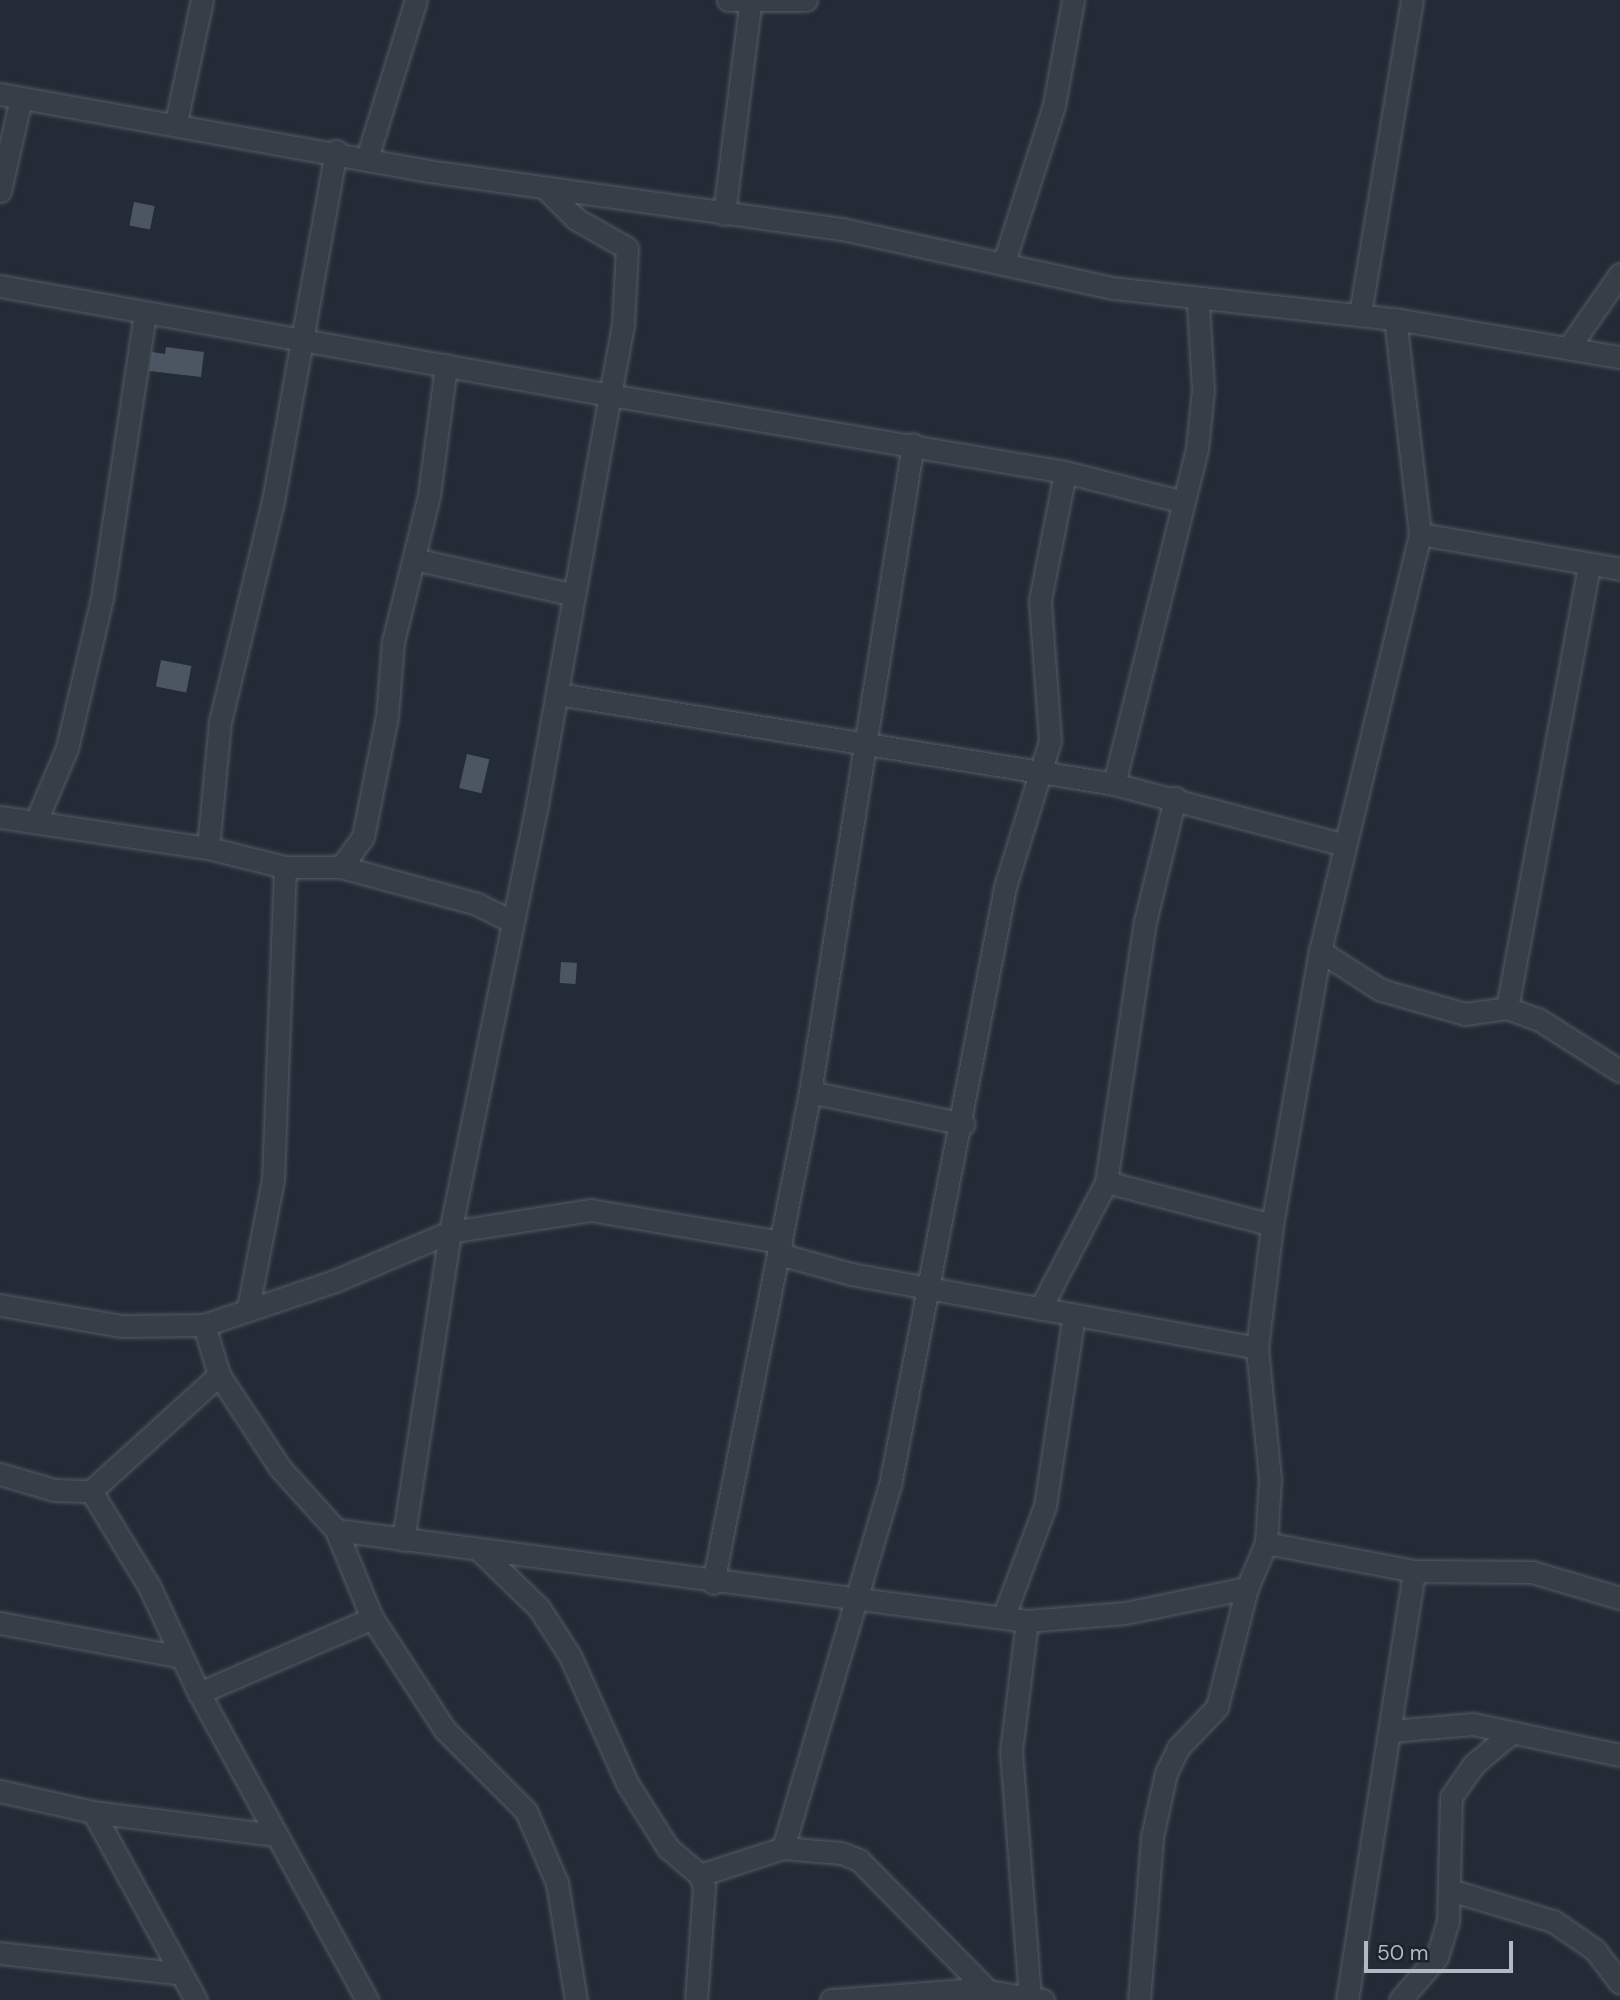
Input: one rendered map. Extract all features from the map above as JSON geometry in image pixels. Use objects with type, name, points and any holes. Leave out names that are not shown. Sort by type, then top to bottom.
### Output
[{"type":"street","points":[[176,122],[202,0]]},
{"type":"street","points":[[367,158],[416,0]]},
{"type":"street","points":[[728,0],[750,5],[806,0]]},
{"type":"street","points":[[1004,262],[1054,105],[1073,0]]},
{"type":"street","points":[[1360,314],[1412,0]]},
{"type":"street","points":[[724,214],[750,5]]},
{"type":"street","points":[[0,94],[176,122],[546,189],[724,214],[1004,262],[1198,302],[1360,314],[1620,356]]},
{"type":"street","points":[[0,191],[21,97]]},
{"type":"street","points":[[208,848],[220,722],[271,513],[300,338],[336,151]]},
{"type":"street","points":[[403,1540],[450,1232],[558,694],[570,594],[623,324],[625,243],[576,219],[546,189]]},
{"type":"street","points":[[1569,347],[1620,274]]},
{"type":"street","points":[[0,286],[610,395],[913,444],[1065,472],[1180,501]]},
{"type":"street","points":[[1114,783],[1180,501],[1196,449],[1203,390],[1198,302]]},
{"type":"street","points":[[36,821],[67,748],[102,598],[145,313]]},
{"type":"street","points":[[1139,2000],[1152,1837],[1166,1773],[1178,1748],[1217,1707],[1247,1588],[1266,1544],[1270,1479],[1257,1348],[1272,1225],[1320,951],[1420,534],[1395,319]]},
{"type":"street","points":[[341,867],[363,837],[387,716],[393,642],[414,559],[440,429],[446,365]]},
{"type":"street","points":[[713,1583],[810,1092],[913,444]]},
{"type":"street","points":[[783,1848],[890,1485],[928,1287],[964,1124],[1005,887],[1037,773],[1050,741],[1051,712],[1040,600],[1065,472]]},
{"type":"street","points":[[1420,534],[1620,569]]},
{"type":"street","points":[[414,559],[570,594]]},
{"type":"street","points":[[1507,1008],[1589,565]]},
{"type":"street","points":[[558,694],[1037,773],[1114,783],[1345,845]]},
{"type":"street","points":[[1040,1309],[1106,1182],[1144,922],[1175,798]]},
{"type":"street","points":[[0,817],[208,848],[285,867],[341,867],[477,904],[513,922]]},
{"type":"street","points":[[248,1308],[273,1179],[285,867]]},
{"type":"street","points":[[1320,951],[1381,990],[1465,1014],[1507,1008],[1538,1019],[1620,1071]]},
{"type":"street","points":[[810,1092],[964,1124]]},
{"type":"street","points":[[1106,1182],[1272,1225]]},
{"type":"street","points":[[0,1305],[122,1326],[204,1325],[248,1308],[335,1281],[450,1232],[590,1210],[780,1248],[928,1287],[1257,1348]]},
{"type":"street","points":[[1004,1615],[1045,1506],[1074,1315]]},
{"type":"street","points":[[204,1325],[219,1375],[281,1468],[336,1530],[372,1618],[445,1730],[526,1811],[556,1883],[576,2000]]},
{"type":"street","points":[[0,1474],[54,1490],[91,1491],[219,1375]]},
{"type":"street","points":[[91,1491],[183,1657],[199,1693],[274,1835],[367,2000]]},
{"type":"street","points":[[336,1530],[713,1583],[857,1601],[1004,1615],[1027,1621],[1125,1613],[1247,1588]]},
{"type":"street","points":[[1266,1544],[1414,1571],[1532,1572],[1620,1598]]},
{"type":"street","points":[[479,1550],[539,1608],[570,1656],[627,1783],[668,1848],[700,1875],[704,1887],[696,2000]]},
{"type":"street","points":[[1347,2000],[1414,1571]]},
{"type":"street","points":[[199,1693],[372,1618]]},
{"type":"street","points":[[831,2000],[988,1991],[1037,1999],[1011,1751],[1027,1621]]},
{"type":"street","points":[[0,1623],[183,1657]]},
{"type":"street","points":[[1391,1731],[1473,1724],[1510,1734],[1620,1755]]},
{"type":"street","points":[[1399,1999],[1437,1957],[1450,1890],[1451,1797],[1474,1764],[1510,1734]]},
{"type":"street","points":[[0,1791],[93,1812],[274,1835]]},
{"type":"street","points":[[93,1812],[176,1973],[196,2000]]},
{"type":"street","points":[[700,1875],[783,1848],[859,1860],[988,1991]]},
{"type":"street","points":[[1450,1890],[1553,1921],[1595,1950],[1620,1983]]},
{"type":"street","points":[[0,1953],[176,1973]]},
{"type":"building","points":[[134,202],[155,206],[150,230],[129,226]]},
{"type":"building","points":[[166,347],[204,352],[201,377],[149,371],[152,352],[165,354]]},
{"type":"building","points":[[161,660],[191,666],[186,692],[156,687]]},
{"type":"building","points":[[467,754],[489,759],[482,793],[459,788]]},
{"type":"building","points":[[561,962],[577,963],[575,984],[560,983]]}]
